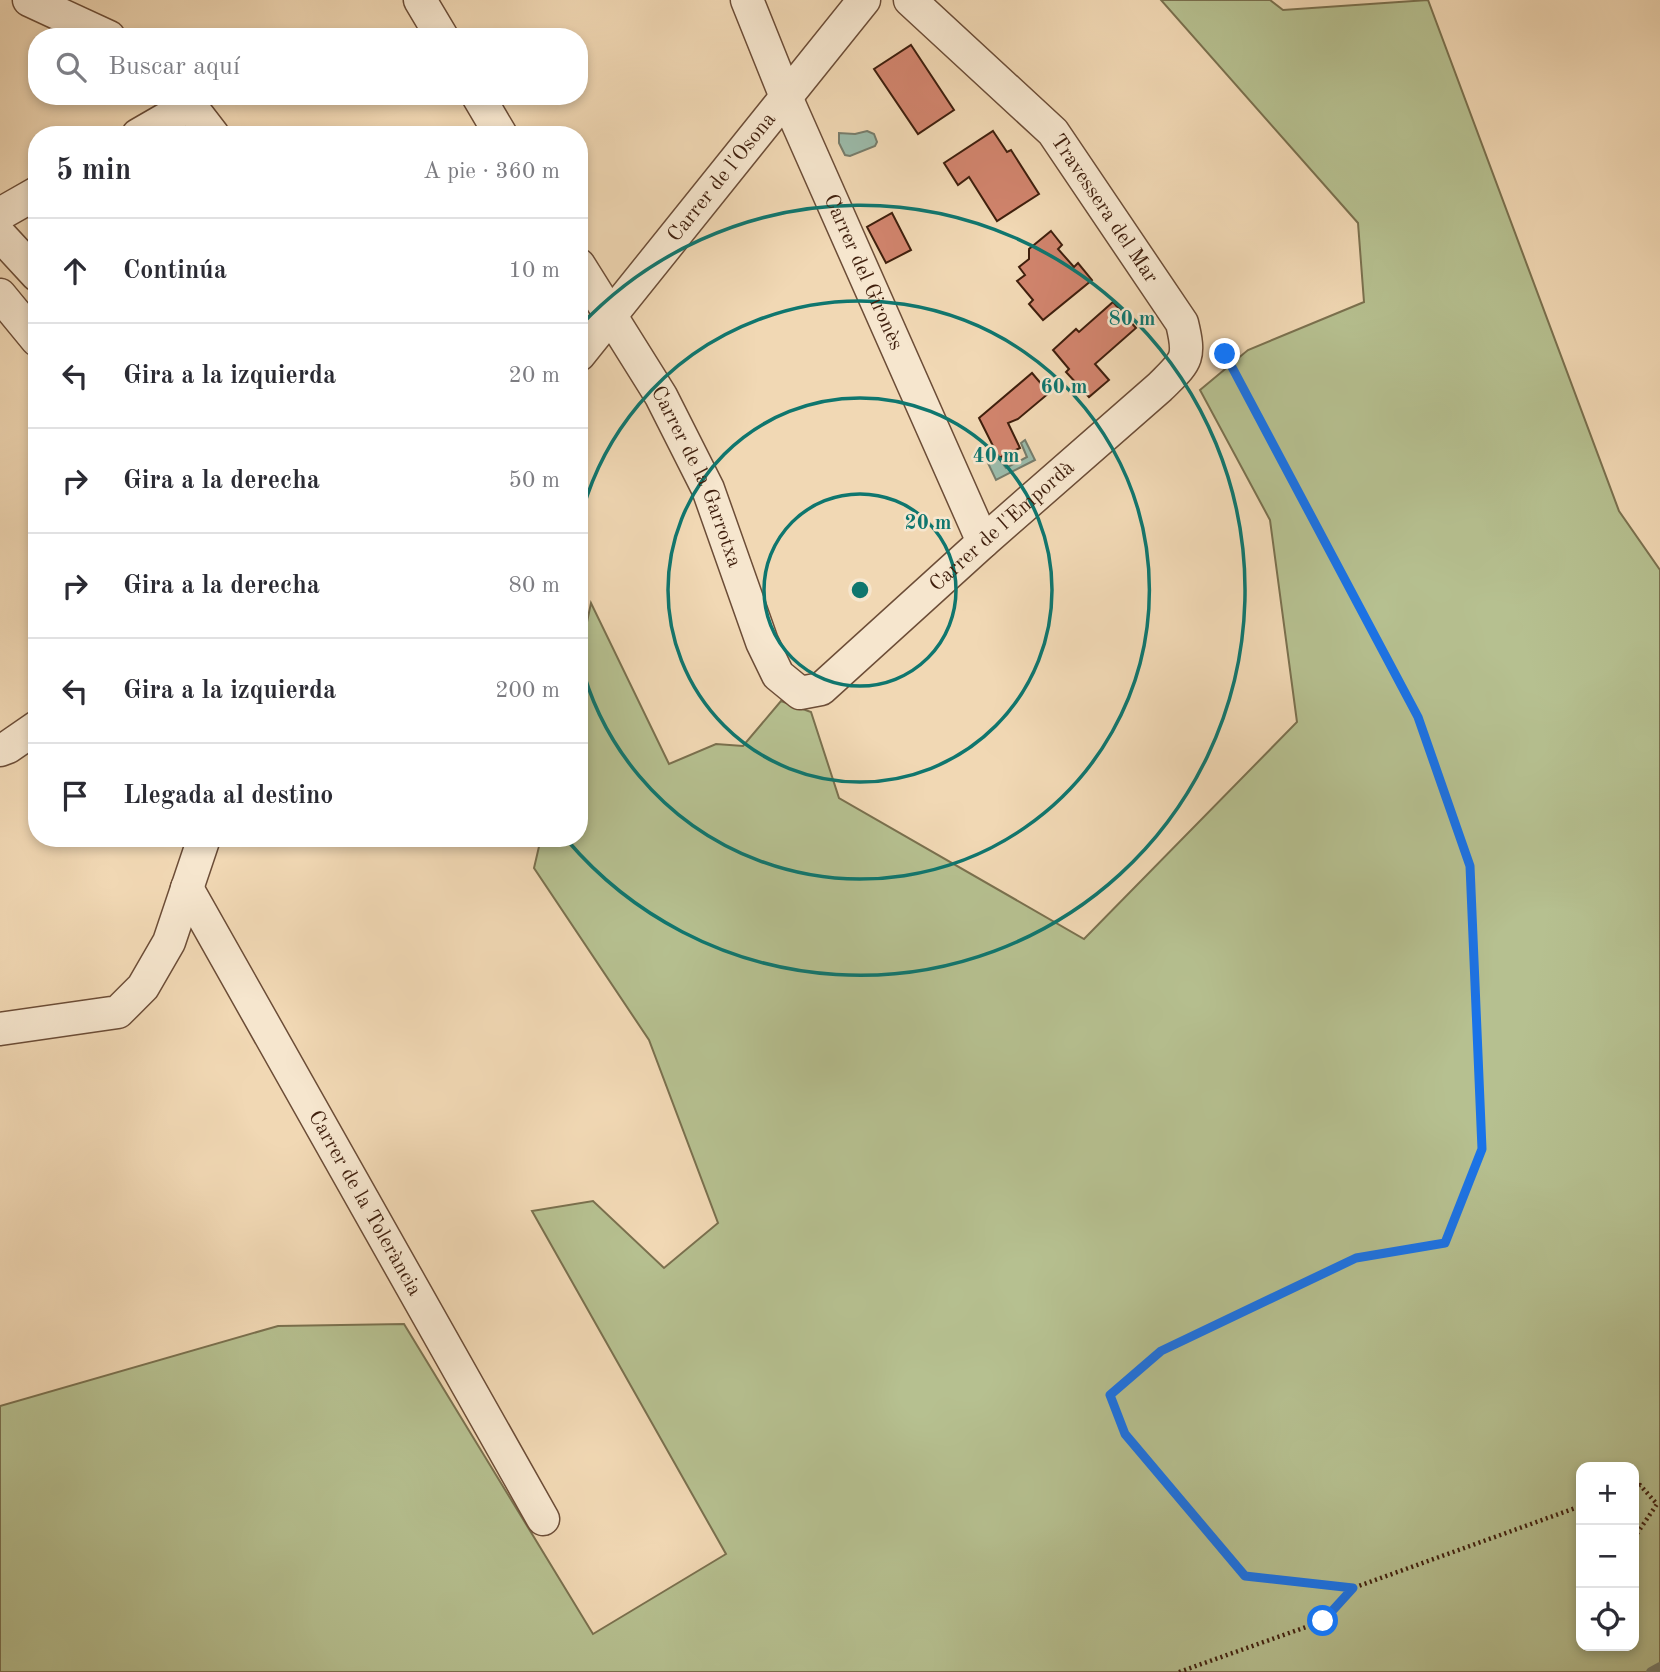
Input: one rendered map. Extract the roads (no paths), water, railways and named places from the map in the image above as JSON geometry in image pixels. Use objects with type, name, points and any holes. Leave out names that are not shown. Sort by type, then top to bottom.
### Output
[{"type":"street","points":[[29,0],[90,28]]},
{"type":"street","points":[[420,0],[437,28]]},
{"type":"street","name":"Carrer del Gironès","points":[[747,0],[786,97],[983,541]]},
{"type":"street","name":"Carrer de l'Osona","points":[[588,345],[864,0]]},
{"type":"street","name":"Travessera del Mar","points":[[910,0],[1053,132],[1182,323],[1186,337]]},
{"type":"street","points":[[151,126],[180,105]]},
{"type":"street","points":[[189,105],[206,126]]},
{"type":"street","points":[[483,105],[496,126]]},
{"type":"street","points":[[0,214],[28,198]]},
{"type":"street","points":[[0,235],[28,265]]},
{"type":"street","name":"Carrer de la Garrotxa","points":[[588,280],[661,396],[708,489],[762,642],[778,675],[800,693]]},
{"type":"street","points":[[0,295],[28,329]]},
{"type":"street","name":"Carrer de l'Empordà","points":[[800,693],[821,689],[983,541],[1160,387],[1182,365],[1186,337]]},
{"type":"street","points":[[0,750],[28,733]]},
{"type":"street","points":[[0,1029],[118,1012],[143,987],[169,942],[201,847]]},
{"type":"street","name":"Carrer de la Tolerància","points":[[187,888],[543,1519]]},
{"type":"waterway","points":[[1651,1672],[1660,1667]]}]
